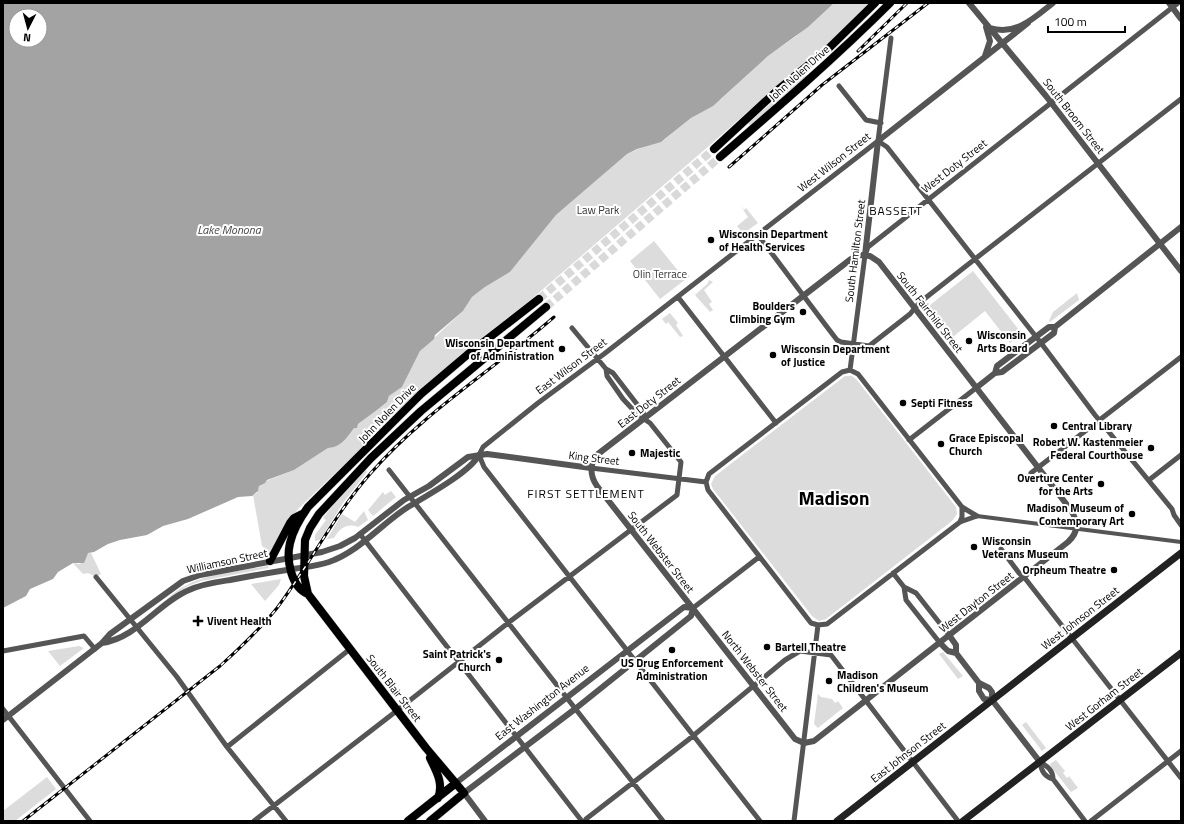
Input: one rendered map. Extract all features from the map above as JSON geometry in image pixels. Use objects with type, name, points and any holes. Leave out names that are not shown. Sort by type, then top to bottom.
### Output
[{"type":"main road","name":"John Nolen Drive","points":[[714,149],[780,88],[829,48],[874,3]]},
{"type":"main road","name":"John Nolen Drive","points":[[720,157],[773,112],[859,34],[890,3]]},
{"type":"main road","name":"John Nolen Drive","points":[[291,569],[290,542],[305,512],[421,394],[467,355],[539,299]]},
{"type":"main road","name":"John Nolen Drive","points":[[304,567],[306,538],[314,521],[361,469],[421,411],[546,307]]},
{"type":"main road","points":[[270,562],[290,523],[294,518],[305,512]]},
{"type":"main road","name":"West Johnson Street","points":[[992,700],[1181,553]]},
{"type":"main road","name":"South Blair Street","points":[[304,567],[304,576],[308,594]]},
{"type":"main road","name":"South Blair Street","points":[[291,569],[293,579],[299,589],[308,594],[426,748],[464,794]]},
{"type":"main road","name":"West Gorham Street","points":[[963,821],[1181,652]]},
{"type":"main road","name":"East Johnson Street","points":[[837,821],[992,700]]},
{"type":"main road","points":[[426,748],[440,780],[438,798]]},
{"type":"main road","name":"East Washington Avenue","points":[[408,821],[456,783]]},
{"type":"main road","name":"East Washington Avenue","points":[[430,821],[464,794]]},
{"type":"street","name":"South Broom Street","points":[[969,3],[1051,103],[1181,271]]},
{"type":"street","points":[[988,27],[1008,30],[1028,23],[1053,3]]},
{"type":"street","name":"West Doty Street","points":[[865,255],[868,247],[1051,103],[1171,5],[1178,3]]},
{"type":"street","points":[[1171,5],[1181,19]]},
{"type":"street","points":[[982,20],[990,41],[984,58]]},
{"type":"street","name":"West Wilson Street","points":[[678,297],[1028,23]]},
{"type":"street","name":"South Hamilton Street","points":[[850,370],[891,38]]},
{"type":"street","points":[[839,86],[866,120],[881,123]]},
{"type":"street","points":[[757,234],[837,340],[854,344],[870,345],[910,314],[914,308],[975,259],[1181,99]]},
{"type":"street","points":[[878,141],[887,147],[1041,343],[1099,420],[1172,509],[1181,525]]},
{"type":"street","points":[[995,373],[997,366],[1049,327],[1055,327],[1181,227]]},
{"type":"street","points":[[724,357],[851,258],[865,255]]},
{"type":"street","name":"South Fairchild Street","points":[[865,255],[873,257],[878,262],[976,388],[1073,514],[1076,522],[1076,529]]},
{"type":"street","points":[[678,297],[776,423]]},
{"type":"street","name":"East Wilson Street","points":[[304,567],[319,565],[334,560],[366,541],[414,503],[434,492],[475,461],[483,447],[538,403],[678,297]]},
{"type":"street","points":[[910,440],[995,373],[1002,372],[1054,333],[1055,327]]},
{"type":"street","points":[[572,328],[606,369],[612,372],[617,378],[643,412],[644,418]]},
{"type":"street","name":"East Doty Street","points":[[591,468],[594,459],[598,454],[724,357]]},
{"type":"street","points":[[1031,473],[1181,357]]},
{"type":"street","points":[[254,821],[508,623],[677,495],[681,462],[650,423],[638,415],[617,391],[607,376],[606,369]]},
{"type":"street","points":[[977,516],[960,522],[827,624],[818,625],[811,623],[708,490],[706,482],[709,474],[842,372],[850,370],[858,374],[962,507],[977,516],[1181,542]]},
{"type":"street","name":"King Street","points":[[478,455],[487,454],[706,482]]},
{"type":"street","points":[[478,455],[484,467],[636,660],[760,821]]},
{"type":"street","name":"East Wilson Street","points":[[306,554],[337,547],[360,534],[410,497],[429,486],[470,456],[478,455]]},
{"type":"street","points":[[1149,480],[1181,455]]},
{"type":"street","name":"South Webster Street","points":[[591,468],[594,483],[692,608]]},
{"type":"street","points":[[388,470],[663,821]]},
{"type":"street","points":[[960,522],[962,517],[962,507]]},
{"type":"street","name":"West Dayton Street","points":[[804,744],[814,741],[1024,577],[1070,540],[1076,529]]},
{"type":"street","points":[[360,534],[583,820],[694,735],[795,652],[800,651],[830,654],[958,821]]},
{"type":"street","points":[[1002,549],[1019,573],[1024,577],[1181,778]]},
{"type":"street","name":"Williamson Street","points":[[6,718],[95,649],[105,638],[173,588],[194,576],[306,554]]},
{"type":"street","name":"East Washington Avenue","points":[[464,794],[691,616],[692,608],[759,556]]},
{"type":"street","name":"Williamson Street","points":[[102,643],[114,640],[136,628],[173,599],[193,588],[304,567]]},
{"type":"street","points":[[892,573],[904,587],[916,593],[956,645],[956,653]]},
{"type":"street","points":[[96,577],[130,621],[177,677],[227,747],[286,821]]},
{"type":"street","points":[[904,587],[906,600],[940,643],[948,651],[956,653],[979,682],[989,688],[992,692],[992,700],[1040,762],[1047,766],[1053,779],[1085,821]]},
{"type":"street","name":"East Washington Avenue","points":[[456,783],[684,606],[692,608]]},
{"type":"street","name":"North Webster Street","points":[[692,608],[795,739],[804,744]]},
{"type":"street","points":[[794,821],[816,652],[818,625]]},
{"type":"street","points":[[3,651],[84,636],[95,649]]},
{"type":"street","points":[[227,747],[350,649]]},
{"type":"street","points":[[979,682],[979,691],[984,699],[992,700]]},
{"type":"street","points":[[3,709],[6,718],[90,821]]},
{"type":"street","points":[[1091,821],[1181,751]]},
{"type":"street","points":[[464,794],[485,821]]},
{"type":"green space","name":"Law Park","points":[[834,3],[869,3],[823,49],[798,67],[528,302],[461,354],[417,394],[298,509],[268,557],[263,559],[269,552],[262,546],[253,495],[257,493],[259,486],[266,481],[294,470],[328,448],[332,448],[343,442],[354,428],[357,428],[358,424],[387,402],[389,396],[402,387],[420,351],[463,311],[472,297],[485,287],[510,272],[556,215],[627,154],[664,140],[691,118],[721,99],[768,56],[795,37]]},
{"type":"green space","points":[[805,74],[807,76],[750,126],[748,123]]},
{"type":"green space","points":[[740,205],[744,210],[746,208],[758,223],[740,236],[739,234],[742,232],[737,226],[748,217]]},
{"type":"green space","name":"Olin Terrace","points":[[654,241],[683,277],[679,270],[684,277],[690,276],[660,299],[630,261]]},
{"type":"green space","points":[[973,271],[1022,334],[1010,343],[985,311],[949,340],[925,309]]},
{"type":"green space","points":[[709,280],[713,282],[704,290],[712,302],[709,304],[713,310],[710,312],[695,295],[708,283]]},
{"type":"green space","points":[[1077,293],[1079,300],[1050,322],[1049,321],[1053,312]]},
{"type":"green space","points":[[670,313],[678,323],[676,325],[683,336],[680,337],[668,322],[666,324],[662,319]]},
{"type":"green space","points":[[845,376],[852,376],[857,380],[956,507],[957,514],[952,521],[826,619],[819,621],[812,616],[713,489],[711,484],[715,476]]},
{"type":"green space","points":[[366,470],[367,472],[343,503],[320,540],[315,541],[315,535],[326,520],[323,518],[339,497]]},
{"type":"green space","points":[[391,491],[396,497],[373,516],[368,510],[383,492],[385,495]]},
{"type":"green space","points":[[364,511],[368,520],[358,527],[344,527],[334,538],[327,539],[342,514],[355,522]]},
{"type":"green space","points":[[88,553],[91,553],[101,574],[96,577],[88,573],[83,574],[73,563],[80,564]]},
{"type":"green space","points":[[268,566],[269,568],[201,581],[188,586],[167,599],[178,590],[189,584],[214,575]]},
{"type":"green space","points":[[281,579],[279,585],[265,601],[251,584]]},
{"type":"green space","points":[[79,646],[84,648],[60,666],[48,651]]},
{"type":"green space","points":[[943,652],[963,676],[958,679],[939,654]]},
{"type":"green space","points":[[818,694],[821,697],[832,699],[835,703],[838,701],[843,708],[818,728],[814,724]]},
{"type":"green space","points":[[1026,722],[1046,748],[1042,751],[1022,725]]},
{"type":"green space","points":[[1056,760],[1065,771],[1063,773],[1067,778],[1069,776],[1078,788],[1071,792],[1051,767],[1050,764]]},
{"type":"green space","points":[[47,777],[56,789],[15,821],[3,821],[3,811]]},
{"type":"water","name":"Lake Monona","points":[[3,3],[834,3],[808,27],[768,56],[713,106],[691,118],[661,142],[637,149],[627,154],[556,215],[510,272],[485,287],[472,297],[463,311],[435,335],[434,339],[420,351],[402,387],[389,396],[387,402],[358,424],[357,428],[354,428],[346,439],[340,444],[332,448],[328,448],[294,470],[267,480],[259,486],[258,491],[252,496],[238,497],[188,519],[163,526],[147,535],[120,540],[108,544],[94,552],[88,553],[84,563],[73,563],[58,572],[53,579],[30,589],[26,596],[3,608]]},
{"type":"tunnel","points":[[539,299],[714,149]]},
{"type":"tunnel","points":[[546,307],[720,157]]},
{"type":"railway","points":[[858,51],[907,3]]},
{"type":"railway","points":[[729,167],[822,85],[928,3]]},
{"type":"railway","points":[[23,821],[220,666],[235,652],[257,631],[277,608],[333,523],[370,474],[391,452],[436,411],[554,317]]},
{"type":"place","name":"Wisconsin Department of Health Services","points":[[711,240]]},
{"type":"place","name":"Boulders Climbing Gym","points":[[803,312]]},
{"type":"place","name":"Wisconsin Arts Board","points":[[969,341]]},
{"type":"place","name":"Wisconsin Department of Administration","points":[[562,349]]},
{"type":"place","name":"Wisconsin Department of Justice","points":[[773,355]]},
{"type":"place","name":"Septi Fitness","points":[[903,403]]},
{"type":"place","name":"Central Library","points":[[1054,426]]},
{"type":"place","name":"Grace Episcopal Church","points":[[941,444]]},
{"type":"place","name":"Robert W. Kastenmeier Federal Courthouse","points":[[1151,448]]},
{"type":"place","name":"Majestic","points":[[632,453]]},
{"type":"place","name":"Overture Center for the Arts","points":[[1101,484]]},
{"type":"place","name":"Madison Museum of Contemporary Art","points":[[1132,514]]},
{"type":"place","name":"Wisconsin Veterans Museum","points":[[974,547]]},
{"type":"place","name":"Orpheum Theatre","points":[[1114,570]]},
{"type":"place","name":"Vivent Health","points":[[198,621]]},
{"type":"place","name":"Bartell Theatre","points":[[767,647]]},
{"type":"place","name":"US Drug Enforcement Administration","points":[[672,650]]},
{"type":"place","name":"Saint Patrick's Church","points":[[499,660]]},
{"type":"place","name":"Madison Children's Museum","points":[[829,681]]},
{"type":"district","name":"BASSETT","points":[[896,210]]},
{"type":"district","name":"FIRST SETTLEMENT","points":[[586,493]]},
{"type":"district","name":"Madison","points":[[834,497]]}]
